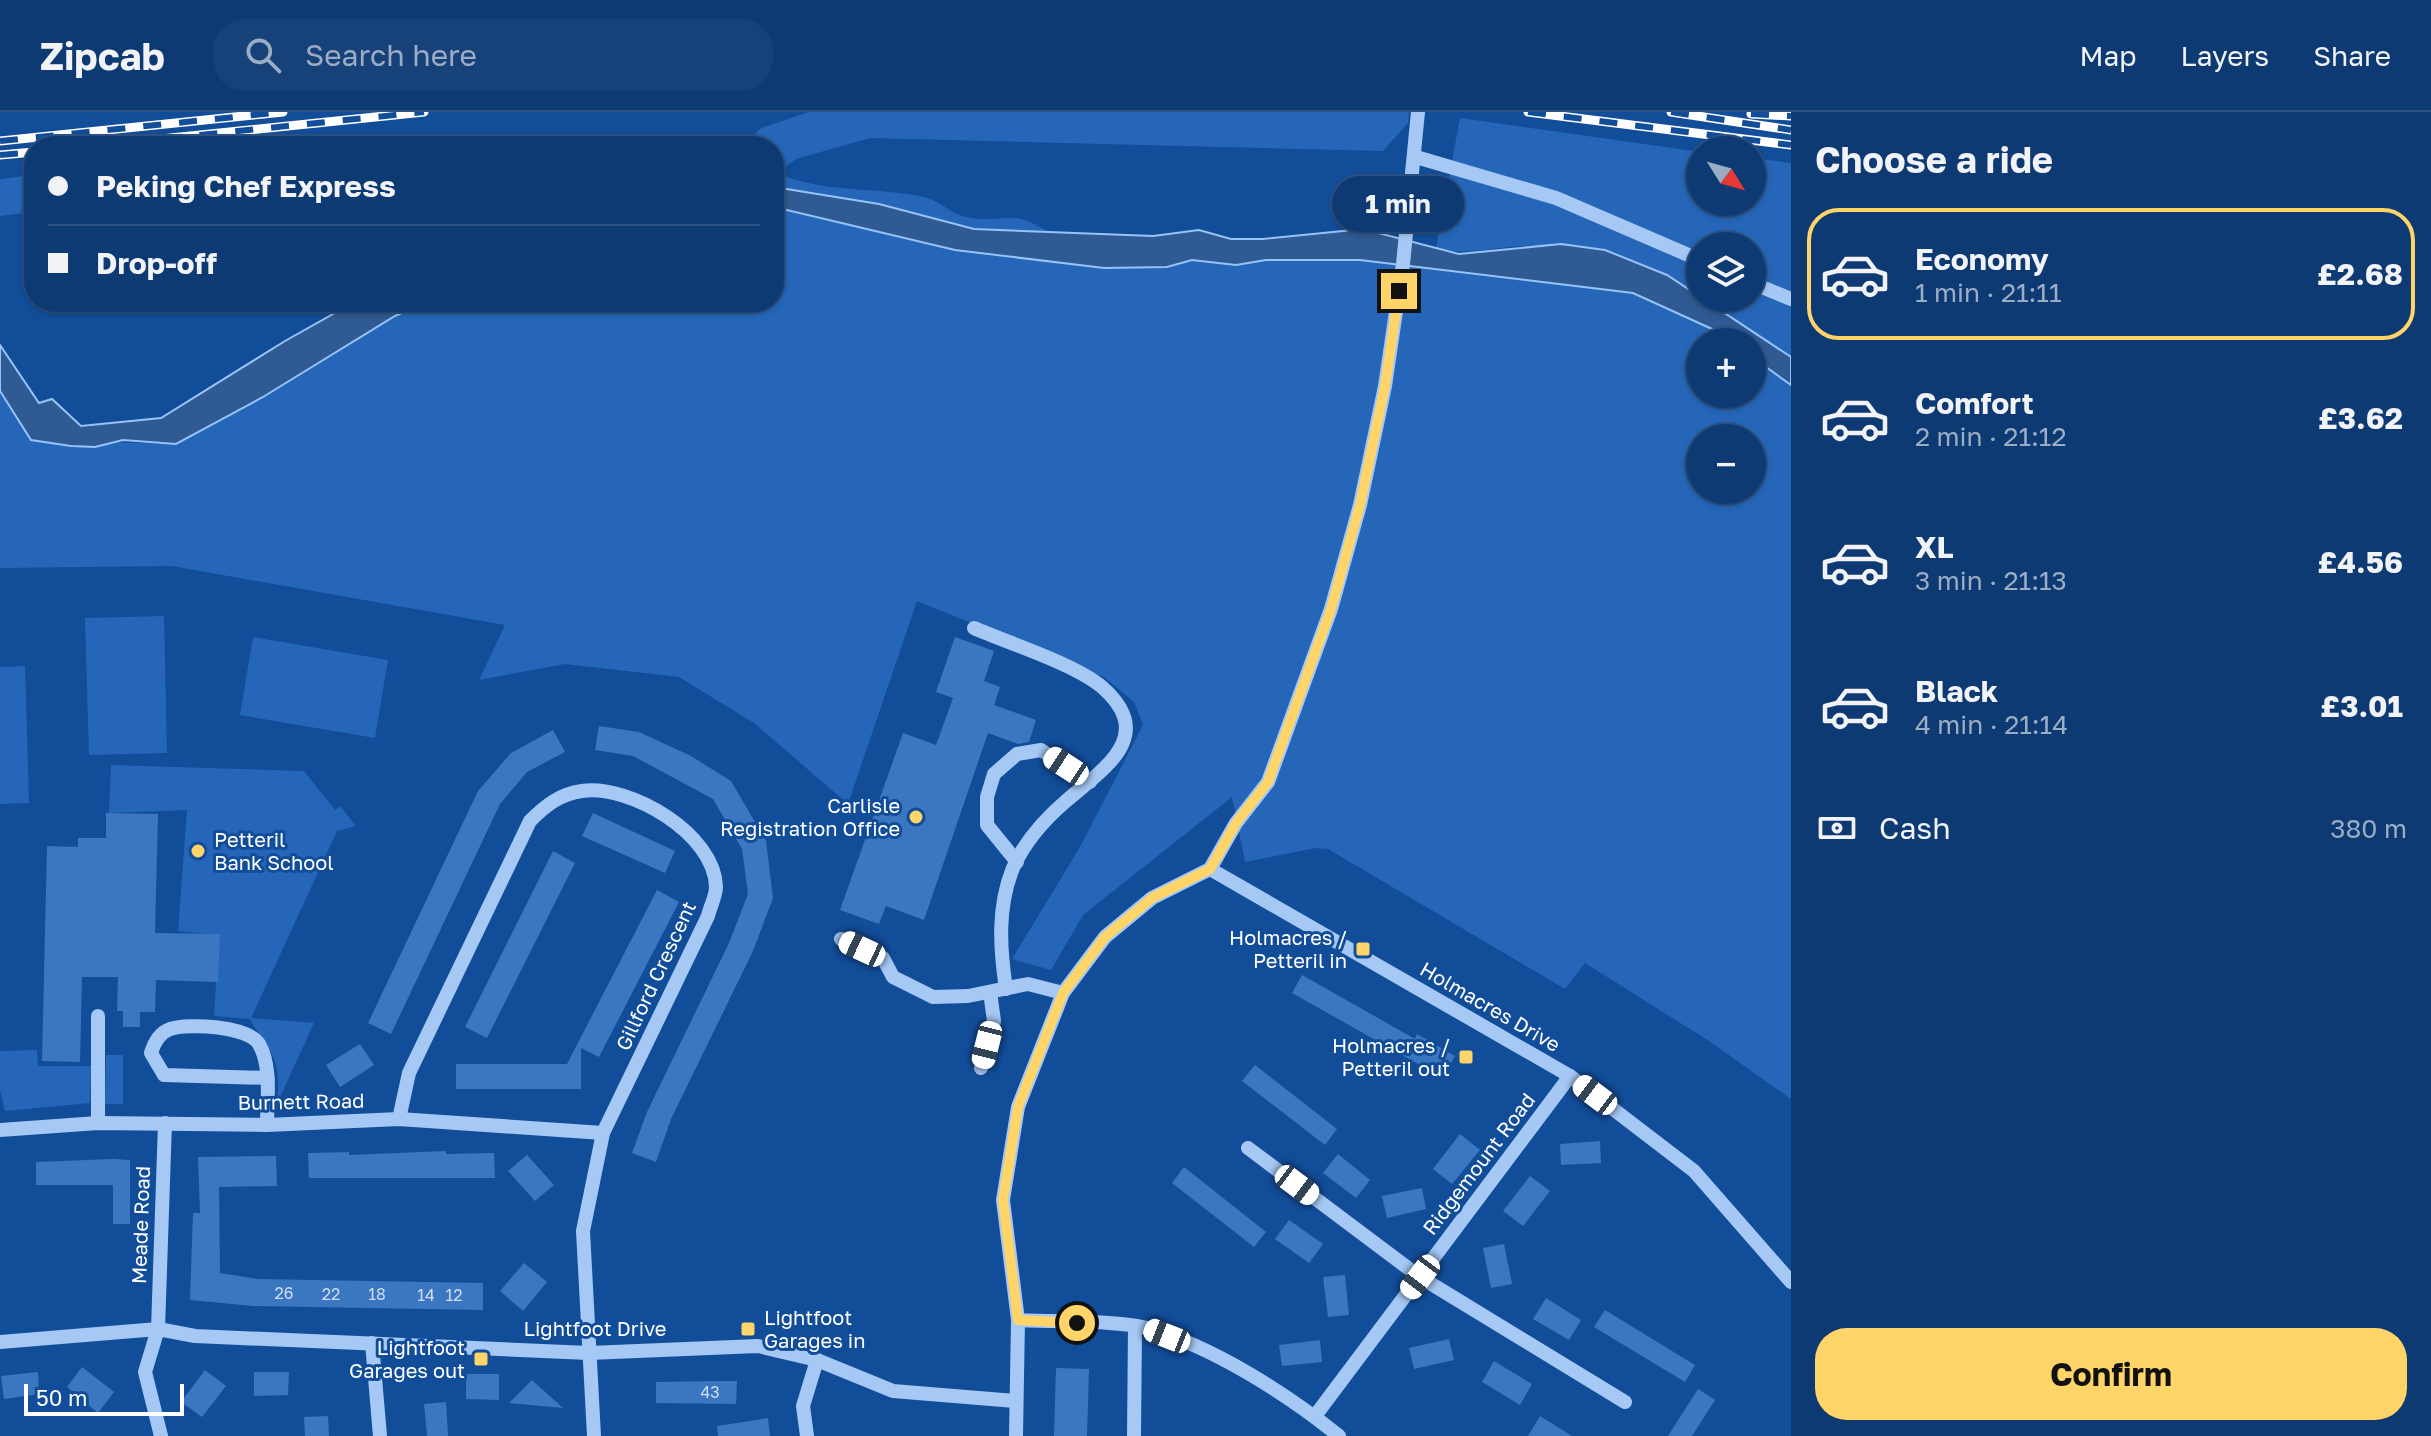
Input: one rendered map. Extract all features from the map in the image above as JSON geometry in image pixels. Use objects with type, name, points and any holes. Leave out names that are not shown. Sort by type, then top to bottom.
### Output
[{"type":"street","points":[[1016,1436],[1018,1320],[1003,1200],[1018,1107],[1063,993],[1105,937],[1152,898],[1210,869],[1236,823],[1268,782],[1331,609],[1360,505],[1385,386],[1416,157],[1418,112]]},
{"type":"street","points":[[1416,157],[1556,198],[1686,254]]},
{"type":"street","points":[[1766,289],[1791,299]]},
{"type":"street","points":[[974,628],[1081,674],[1102,687],[1118,707],[1127,727],[1123,745],[1106,769],[1064,803],[1029,839],[1017,862],[998,942],[998,990],[994,1021],[981,1068]]},
{"type":"street","points":[[1017,862],[987,825],[987,797],[994,774],[1017,754],[1041,750],[1090,782]]},
{"type":"street","name":"Gillford Crescent","points":[[399,1119],[409,1073],[530,821],[560,796],[603,791],[623,796],[683,827],[700,842],[716,887],[708,916],[603,1133],[583,1231],[594,1436]]},
{"type":"street","name":"Holmacres Drive","points":[[1210,869],[1570,1076],[1694,1171],[1791,1282]]},
{"type":"street","points":[[841,939],[883,958],[893,977],[933,997],[1028,984],[1063,993]]},
{"type":"street","points":[[98,1016],[98,1123]]},
{"type":"street","points":[[267,1125],[268,1078],[258,1043],[238,1029],[171,1028],[161,1034],[151,1053],[164,1075],[268,1078]]},
{"type":"street","name":"Ridgemount Road","points":[[1315,1416],[1570,1076]]},
{"type":"street","name":"Burnett Road","points":[[0,1130],[98,1123],[267,1125],[399,1119],[603,1133]]},
{"type":"street","name":"Meade Road","points":[[161,1436],[145,1372],[158,1329],[165,1123]]},
{"type":"street","points":[[1248,1148],[1420,1277],[1625,1402]]},
{"type":"street","points":[[1018,1320],[1145,1327],[1209,1353],[1315,1416],[1339,1436]]},
{"type":"street","points":[[1134,1436],[1135,1327]]},
{"type":"street","name":"Lightfoot Drive","points":[[0,1342],[158,1329],[195,1336],[589,1353],[758,1346],[817,1360],[893,1391],[1015,1401]]},
{"type":"street","points":[[372,1343],[380,1436]]},
{"type":"street","points":[[807,1436],[803,1406],[817,1360]]},
{"type":"shaded area","points":[[809,112],[1409,112],[1408,123],[1383,151],[870,138],[796,159],[784,168],[784,136],[753,136],[761,128]]},
{"type":"shaded area","points":[[1460,118],[1686,150],[1686,216],[1766,216],[1766,160],[1791,163],[1791,357],[1766,341],[1766,328],[1747,328],[1722,312],[1766,312],[1766,232],[1686,232],[1686,288],[1637,263],[1593,250],[1546,245],[1468,251],[1436,248]]},
{"type":"shaded area","points":[[24,176],[24,213],[0,216],[0,179]]},
{"type":"shaded area","points":[[784,176],[832,187],[928,198],[961,216],[1014,218],[1035,224],[1048,232],[974,229],[879,204],[784,189]]},
{"type":"shaded area","points":[[784,189],[879,204],[974,229],[1153,236],[1199,230],[1231,239],[1263,239],[1363,229],[1459,254],[1561,244],[1605,250],[1667,275],[1686,288],[1686,312],[1723,312],[1747,328],[1710,328],[1633,293],[1360,260],[1266,260],[1236,265],[1192,260],[1167,267],[1104,268],[955,250],[784,209]]},
{"type":"shaded area","points":[[784,209],[955,250],[1104,268],[1167,267],[1192,260],[1236,265],[1266,260],[1360,260],[1633,293],[1710,328],[1686,328],[1686,408],[1766,408],[1766,367],[1791,385],[1791,1099],[1709,1041],[1585,963],[1565,989],[1328,849],[1316,848],[1245,862],[1232,797],[1083,915],[1051,970],[1012,959],[1080,847],[1143,725],[1134,702],[1104,677],[917,601],[848,804],[754,723],[679,677],[565,664],[479,680],[505,625],[172,566],[0,568],[0,391],[31,440],[176,444],[404,312],[784,312]]},
{"type":"shaded area","points":[[404,312],[263,397],[176,444],[123,440],[95,447],[31,440],[0,391],[0,345],[39,403],[52,399],[81,426],[161,418],[335,313]]},
{"type":"shaded area","points":[[1766,340],[1791,357],[1791,385],[1766,367]]},
{"type":"shaded area","points":[[164,616],[167,753],[89,755],[85,618]]},
{"type":"shaded area","points":[[253,637],[388,660],[375,738],[240,715]]},
{"type":"shaded area","points":[[25,666],[29,803],[0,804],[0,667]]},
{"type":"shaded area","points":[[111,765],[304,771],[335,810],[340,806],[356,826],[337,831],[251,1018],[314,1023],[277,1104],[276,1065],[250,1019],[214,1016],[219,935],[178,931],[187,810],[109,813]]},
{"type":"shaded area","points":[[37,1050],[38,1066],[91,1066],[90,1103],[5,1111],[0,1090],[0,1051]]},
{"type":"shaded area","points":[[106,1055],[123,1055],[123,1104],[105,1104]]},
{"type":"building","name":"Carlisle Registration Office","points":[[955,637],[994,651],[984,681],[1000,687],[994,705],[1036,720],[1029,742],[1018,744],[988,733],[924,920],[886,906],[879,924],[840,910],[903,733],[936,745],[953,698],[936,692]]},
{"type":"building","points":[[599,726],[639,732],[691,756],[731,781],[766,841],[773,898],[753,951],[671,1119],[656,1162],[632,1153],[647,1112],[729,943],[748,894],[742,849],[713,799],[633,756],[595,750]]},
{"type":"building","points":[[553,730],[565,752],[527,772],[500,804],[391,1034],[368,1023],[478,791],[511,753]]},
{"type":"building","points":[[106,813],[158,814],[155,933],[220,934],[218,982],[156,980],[155,1012],[140,1012],[140,1027],[123,1027],[123,1011],[117,1011],[118,977],[82,977],[80,1062],[42,1061],[47,846],[78,847],[78,838],[106,838]]},
{"type":"building","points":[[593,813],[675,851],[665,873],[582,836]]},
{"type":"building","points":[[553,851],[575,863],[487,1038],[465,1027]]},
{"type":"building","points":[[657,890],[679,902],[599,1057],[581,1048],[581,1089],[456,1089],[456,1064],[567,1064]]},
{"type":"building","points":[[1302,975],[1415,1039],[1417,1034],[1455,1056],[1443,1078],[1292,993]]},
{"type":"building","points":[[360,1044],[374,1065],[340,1087],[326,1065]]},
{"type":"building","points":[[1255,1065],[1337,1129],[1325,1145],[1242,1081]]},
{"type":"building","points":[[1460,1134],[1480,1150],[1452,1184],[1433,1169]]},
{"type":"building","points":[[1600,1141],[1601,1163],[1561,1165],[1560,1144]]},
{"type":"building","points":[[446,1151],[446,1154],[494,1153],[495,1178],[309,1178],[308,1153],[349,1152],[349,1155]]},
{"type":"building","points":[[1338,1154],[1370,1180],[1356,1198],[1323,1173]]},
{"type":"building","points":[[527,1155],[554,1185],[535,1201],[508,1171]]},
{"type":"building","points":[[276,1156],[277,1186],[219,1187],[220,1273],[257,1279],[483,1283],[483,1310],[253,1306],[190,1300],[193,1213],[200,1213],[198,1157]]},
{"type":"building","points":[[130,1160],[130,1224],[113,1224],[113,1185],[36,1185],[36,1162]]},
{"type":"building","points":[[1184,1167],[1266,1232],[1254,1247],[1172,1183]]},
{"type":"building","points":[[1530,1176],[1550,1191],[1523,1226],[1503,1211]]},
{"type":"building","points":[[1422,1188],[1426,1209],[1387,1218],[1382,1196]]},
{"type":"building","points":[[1289,1220],[1323,1244],[1309,1263],[1275,1239]]},
{"type":"building","points":[[1504,1244],[1512,1284],[1491,1288],[1483,1248]]},
{"type":"building","points":[[524,1263],[547,1282],[523,1311],[500,1291]]},
{"type":"building","points":[[1345,1275],[1349,1315],[1328,1317],[1323,1277]]},
{"type":"building","points":[[1546,1298],[1581,1320],[1569,1340],[1533,1319]]},
{"type":"building","points":[[1605,1310],[1695,1365],[1685,1382],[1594,1327]]},
{"type":"building","points":[[1449,1339],[1454,1360],[1414,1369],[1409,1348]]},
{"type":"building","points":[[1320,1340],[1322,1362],[1282,1366],[1279,1345]]},
{"type":"building","points":[[1494,1361],[1532,1384],[1520,1405],[1482,1382]]},
{"type":"building","points":[[82,1367],[114,1392],[98,1413],[67,1387]]},
{"type":"building","points":[[1056,1368],[1089,1369],[1087,1436],[1054,1436]]},
{"type":"building","points":[[205,1370],[226,1386],[202,1417],[181,1402]]},
{"type":"building","points":[[38,1372],[39,1394],[4,1399],[1,1376]]},
{"type":"building","points":[[254,1372],[289,1372],[288,1395],[254,1396]]},
{"type":"building","points":[[466,1374],[499,1374],[499,1400],[466,1399]]},
{"type":"building","points":[[532,1380],[563,1408],[509,1403]]},
{"type":"building","points":[[737,1381],[736,1404],[656,1403],[656,1382]]},
{"type":"building","points":[[1698,1389],[1715,1400],[1692,1436],[1668,1436]]},
{"type":"building","points":[[446,1402],[448,1436],[427,1436],[424,1404]]},
{"type":"building","points":[[328,1416],[329,1436],[305,1436],[304,1417]]},
{"type":"building","points":[[1540,1416],[1572,1436],[1528,1436]]},
{"type":"building","points":[[768,1418],[770,1436],[718,1436],[717,1426]]},
{"type":"railway","points":[[49,136],[283,112]]},
{"type":"railway","points":[[190,136],[424,112]]},
{"type":"railway","points":[[1528,112],[1791,145]]},
{"type":"railway","points":[[1671,112],[1791,130]]},
{"type":"railway","points":[[1751,114],[1791,116]]},
{"type":"railway","points":[[0,141],[24,139]]},
{"type":"railway","points":[[0,155],[24,153]]},
{"type":"place","name":"Carlisle Registration Office","points":[[916,817]]},
{"type":"place","name":"Petteril Bank School","points":[[198,851]]},
{"type":"place","name":"Holmacres / Petteril in","points":[[1363,949]]},
{"type":"place","name":"Holmacres / Petteril out","points":[[1466,1057]]},
{"type":"place","name":"Lightfoot Garages in","points":[[748,1329]]},
{"type":"place","name":"Lightfoot Garages out","points":[[481,1359]]},
{"type":"route","points":[[1077,1323],[1018,1320],[1003,1200],[1018,1107],[1063,993],[1105,937],[1152,898],[1210,869],[1236,823],[1268,782],[1331,609],[1360,505],[1385,386],[1399,291]]}]
